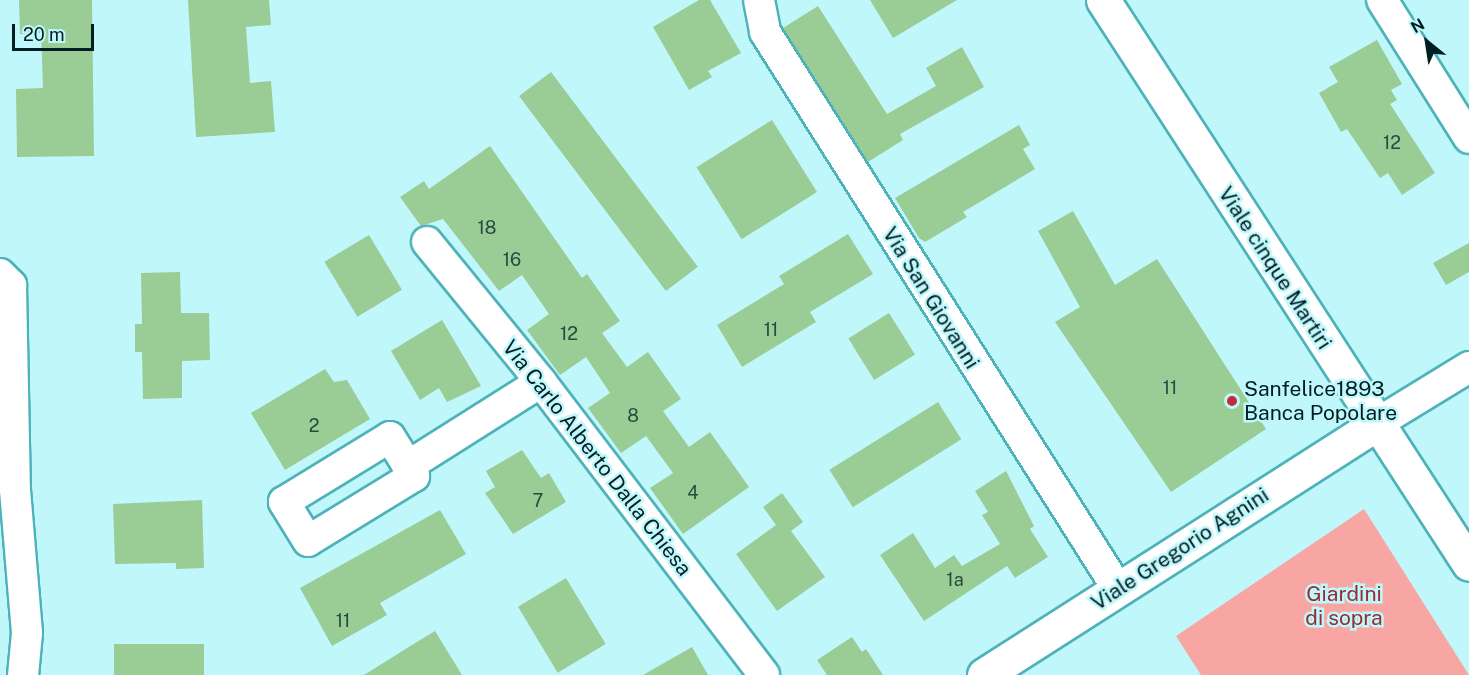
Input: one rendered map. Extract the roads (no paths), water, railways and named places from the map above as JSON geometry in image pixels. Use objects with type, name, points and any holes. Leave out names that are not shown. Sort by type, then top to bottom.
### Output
[{"type":"main road","name":"Viale cinque Martiri","points":[[1103,0],[1376,424],[1469,564]]},
{"type":"main road","name":"Viale Gregorio Agnini","points":[[984,675],[1376,424]]},
{"type":"street","name":"Via San Giovanni","points":[[759,0],[765,32],[1118,589]]},
{"type":"street","points":[[1382,0],[1469,138]]},
{"type":"street","name":"Via Carlo Alberto Dalla Chiesa","points":[[427,243],[541,382],[764,675]]},
{"type":"street","points":[[0,274],[11,285],[9,520],[27,633],[23,675]]},
{"type":"street","points":[[1376,424],[1469,367]]},
{"type":"street","points":[[408,466],[541,382]]},
{"type":"place","name":"Sanfelice1893 Banca Popolare","points":[[1232,401]]},
{"type":"park label","name":"Giardini di sopra","points":[[1344,606]]}]
